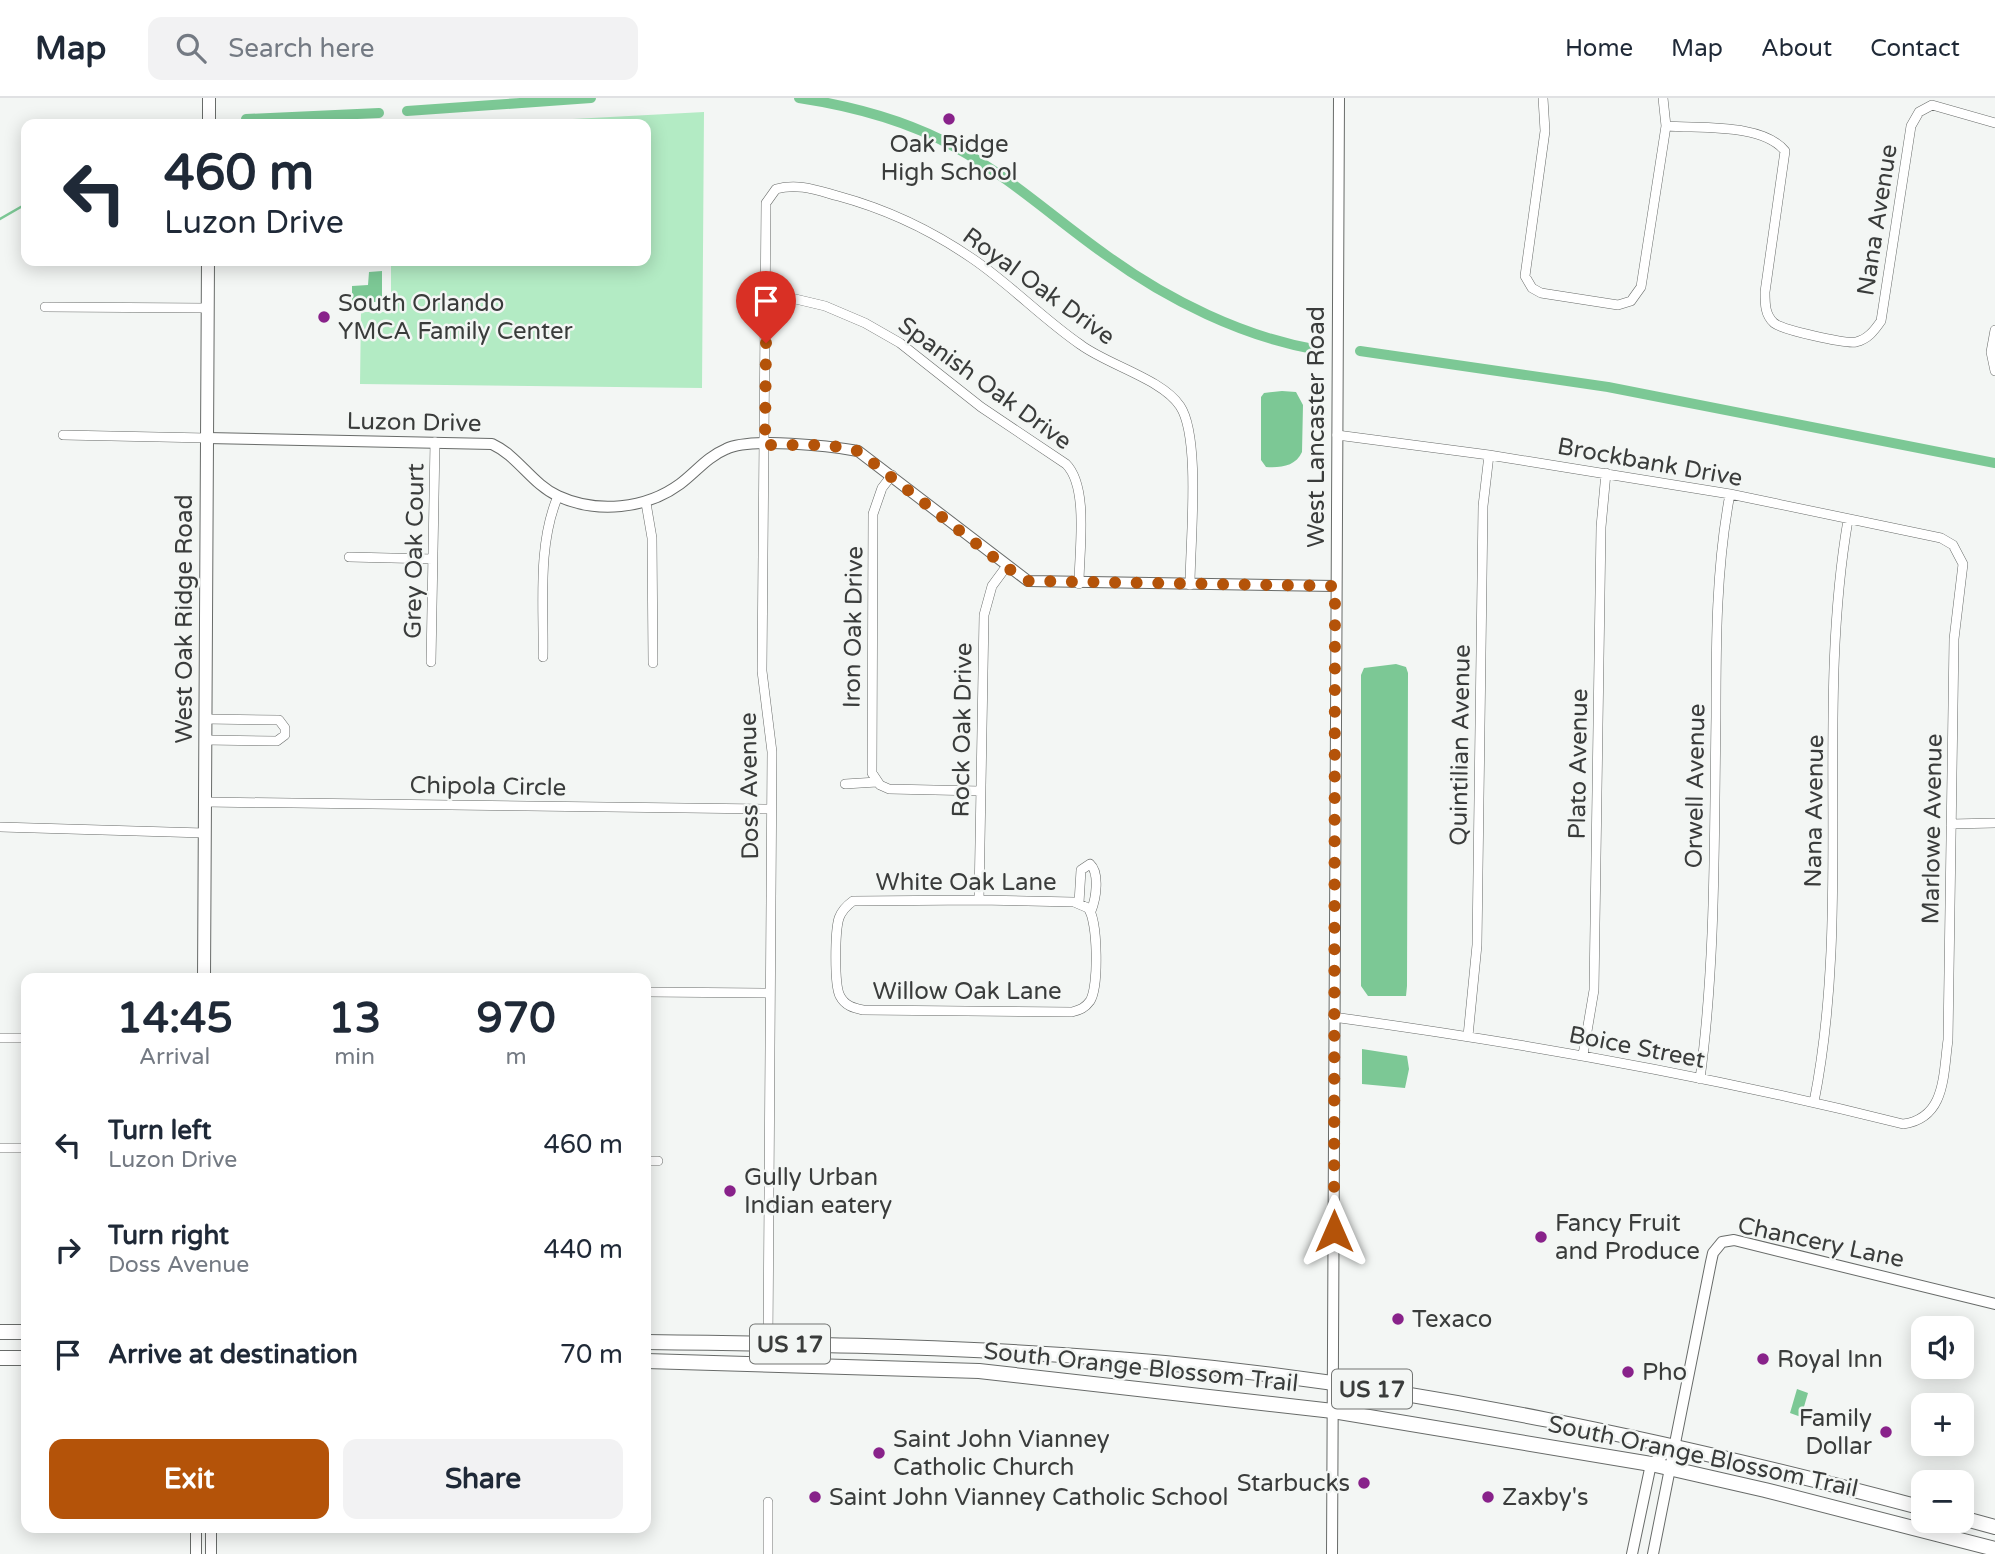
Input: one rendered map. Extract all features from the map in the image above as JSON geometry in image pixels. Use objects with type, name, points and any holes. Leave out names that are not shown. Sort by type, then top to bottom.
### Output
[{"type":"main road","points":[[209,98],[209,119]]},
{"type":"main road","name":"West Oak Ridge Road","points":[[204,973],[208,266]]},
{"type":"main road","points":[[0,1332],[21,1332]]},
{"type":"main road","name":"South Orange Blossom Trail","points":[[651,1342],[768,1343],[1166,1363],[1334,1384],[1504,1411],[1674,1447],[1911,1505]]},
{"type":"main road","points":[[751,1362],[763,1353],[768,1343]]},
{"type":"main road","points":[[927,1368],[932,1360],[951,1351]]},
{"type":"main road","points":[[0,1358],[21,1359]]},
{"type":"main road","name":"South Orange Blossom Trail","points":[[651,1361],[927,1368],[1081,1381],[1333,1411],[1651,1464],[1995,1549]]},
{"type":"main road","points":[[1974,1521],[1995,1527]]},
{"type":"street","name":"West Lancaster Road","points":[[1332,1554],[1339,98]]},
{"type":"street","points":[[1543,98],[1545,131],[1525,276],[1532,288],[1541,293],[1618,305],[1631,301],[1641,286],[1665,126],[1663,98]]},
{"type":"street","name":"Nana Avenue","points":[[1665,126],[1757,133],[1776,140],[1785,151],[1765,292],[1766,312],[1775,324],[1787,329],[1853,343],[1872,334],[1881,321],[1911,126],[1919,112],[1932,105],[1995,123]]},
{"type":"street","name":"Royal Oak Drive","points":[[776,189],[792,185],[855,200],[933,234],[974,260],[1082,346],[1163,391],[1179,404],[1192,434],[1190,585]]},
{"type":"street","name":"Doss Avenue","points":[[768,1343],[772,752],[762,671],[766,203],[776,189]]},
{"type":"street","name":"Spanish Oak Drive","points":[[766,292],[825,306],[865,323],[900,343],[981,407],[1066,464],[1074,472],[1080,488],[1079,584]]},
{"type":"street","points":[[45,307],[208,308]]},
{"type":"street","points":[[1994,370],[1991,352],[1995,330]]},
{"type":"street","points":[[63,435],[207,438]]},
{"type":"street","name":"Brockbank Drive","points":[[1337,435],[1489,455],[1730,494],[1941,537],[1953,545]]},
{"type":"street","name":"Luzon Drive","points":[[207,438],[492,444],[508,452],[530,476],[558,496],[596,506],[646,503],[681,484],[708,458],[729,447],[828,445],[858,451],[1006,567],[1028,581],[1079,584],[1335,586]]},
{"type":"street","name":"Grey Oak Court","points":[[431,662],[435,442]]},
{"type":"street","name":"Quintilian Avenue","points":[[1468,1036],[1477,945],[1483,506],[1489,455]]},
{"type":"street","name":"Plato Avenue","points":[[1583,1055],[1594,990],[1601,540],[1606,473]]},
{"type":"street","name":"Iron Oak Drive","points":[[877,782],[871,763],[873,514],[882,488],[892,475]]},
{"type":"street","name":"Orwell Avenue","points":[[1700,1079],[1712,975],[1717,626],[1722,535],[1730,494]]},
{"type":"street","points":[[543,657],[546,537],[558,496]]},
{"type":"street","points":[[646,503],[652,538],[653,663]]},
{"type":"street","name":"Nana Avenue","points":[[1814,1102],[1828,1024],[1835,611],[1848,520]]},
{"type":"street","name":"Marlowe Avenue","points":[[1930,1114],[1940,1091],[1948,1040],[1954,639],[1963,564],[1953,545]]},
{"type":"street","points":[[349,557],[433,559]]},
{"type":"street","name":"Rock Oak Drive","points":[[979,900],[984,615],[992,586],[1006,567]]},
{"type":"street","points":[[205,719],[279,720],[285,728],[285,735],[277,741],[205,740]]},
{"type":"street","points":[[845,785],[877,782],[895,790],[980,791]]},
{"type":"street","name":"Chipola Circle","points":[[205,802],[771,809]]},
{"type":"street","points":[[1951,824],[1995,823]]},
{"type":"street","points":[[0,827],[204,832]]},
{"type":"street","points":[[1079,903],[1081,870],[1090,864],[1095,873],[1095,902],[1091,911]]},
{"type":"street","name":"White Oak Lane","points":[[838,953],[838,921],[843,909],[853,901],[979,900],[1079,903],[1091,911]]},
{"type":"street","name":"Willow Oak Lane","points":[[838,953],[837,987],[841,998],[851,1008],[1072,1012],[1082,1009],[1094,992],[1095,926],[1091,911]]},
{"type":"street","points":[[651,992],[769,993]]},
{"type":"street","name":"Boice Street","points":[[1333,1017],[1583,1055],[1814,1102],[1903,1124],[1930,1114]]},
{"type":"street","points":[[0,1038],[21,1038]]},
{"type":"street","points":[[0,1148],[21,1148]]},
{"type":"street","points":[[651,1161],[658,1161]]},
{"type":"street","name":"Chancery Lane","points":[[1674,1447],[1713,1252],[1722,1242],[1734,1240],[1995,1304]]},
{"type":"street","points":[[1632,1554],[1651,1464],[1674,1447]]},
{"type":"street","points":[[1653,1554],[1674,1447]]},
{"type":"street","points":[[768,1502],[768,1554]]},
{"type":"street","points":[[196,1533],[196,1554]]},
{"type":"street","points":[[211,1533],[211,1554]]},
{"type":"shaded area","points":[[704,112],[702,388],[360,384],[361,312],[391,312],[391,266],[651,266],[651,119],[573,119]]},
{"type":"shaded area","points":[[382,271],[382,302],[352,302],[352,286],[368,285],[369,272]]},
{"type":"shaded area","points":[[1296,392],[1303,405],[1302,452],[1296,460],[1287,465],[1266,467],[1261,460],[1261,397],[1264,393]]},
{"type":"shaded area","points":[[1396,664],[1406,667],[1408,673],[1407,986],[1406,996],[1368,996],[1361,986],[1361,675],[1364,668]]},
{"type":"shaded area","points":[[1362,1049],[1407,1056],[1409,1069],[1405,1088],[1362,1084]]},
{"type":"shaded area","points":[[1797,1389],[1808,1393],[1801,1417],[1790,1413]]},
{"type":"waterway","points":[[407,111],[591,98]]},
{"type":"waterway","points":[[799,98],[879,116],[937,138],[995,171],[1106,255],[1155,287],[1234,326],[1318,350]]},
{"type":"waterway","points":[[246,119],[379,113]]},
{"type":"waterway","points":[[0,219],[21,207]]},
{"type":"waterway","points":[[1360,351],[1608,387],[1995,463]]},
{"type":"place","name":"Oak Ridge High School","points":[[949,119]]},
{"type":"place","name":"South Orlando YMCA Family Center","points":[[324,317]]},
{"type":"place","name":"Gully Urban Indian eatery","points":[[730,1191]]},
{"type":"place","name":"Fancy Fruit and Produce","points":[[1541,1237]]},
{"type":"place","name":"Texaco","points":[[1398,1319]]},
{"type":"place","name":"Royal Inn","points":[[1763,1359]]},
{"type":"place","name":"Pho","points":[[1628,1372]]},
{"type":"place","name":"Family Dollar","points":[[1886,1432]]},
{"type":"place","name":"Saint John Vianney Catholic Church","points":[[879,1453]]},
{"type":"place","name":"Starbucks","points":[[1364,1483]]},
{"type":"place","name":"Saint John Vianney Catholic School","points":[[815,1497]]},
{"type":"place","name":"Zaxby's","points":[[1488,1497]]},
{"type":"route","points":[[766,343],[765,445],[828,445],[858,451],[1006,567],[1028,581],[1335,586],[1334,1231]]}]
